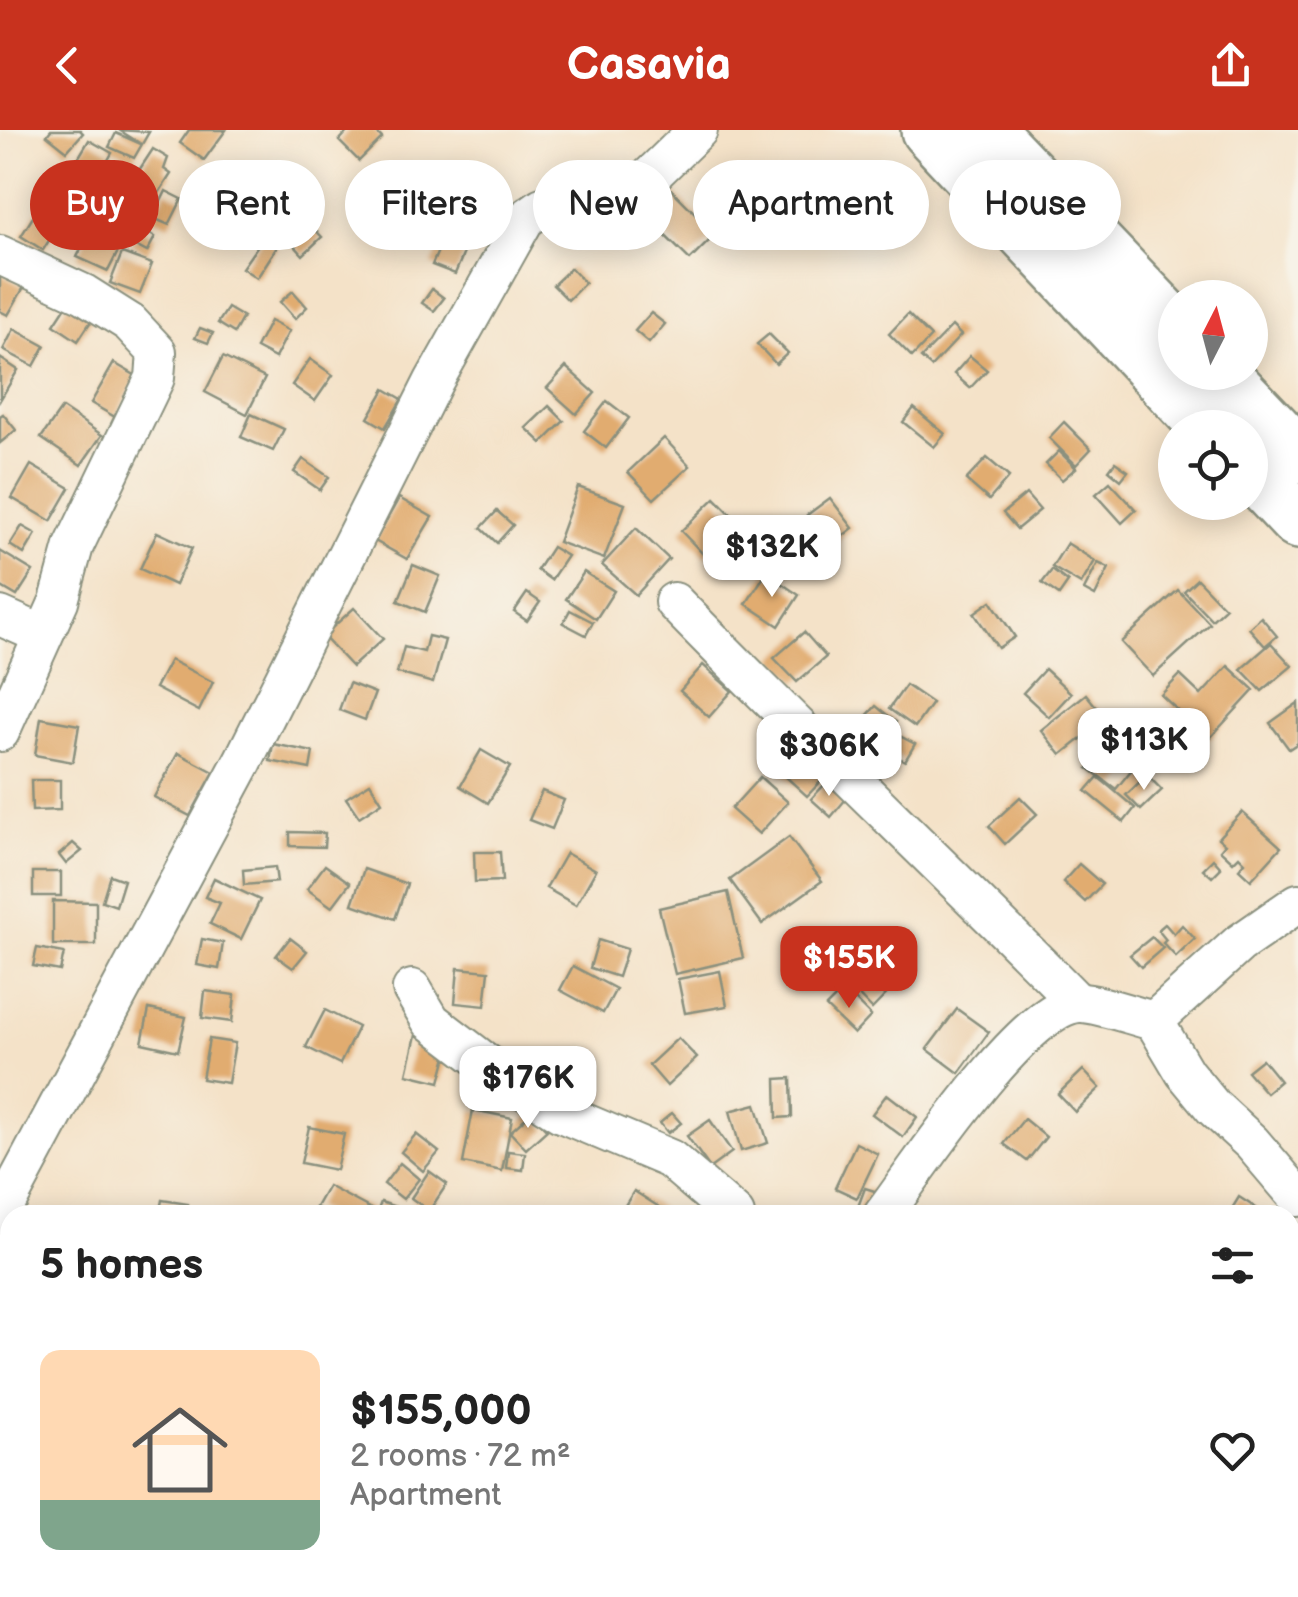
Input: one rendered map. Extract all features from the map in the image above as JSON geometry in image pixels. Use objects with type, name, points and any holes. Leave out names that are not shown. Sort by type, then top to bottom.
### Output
[{"type":"highway","points":[[961,136],[1158,312]]},
{"type":"highway","points":[[961,136],[1195,410]]},
{"type":"highway","points":[[1236,390],[1298,454]]},
{"type":"highway","points":[[1268,489],[1298,521]]},
{"type":"street","points":[[5,1205],[243,761],[434,381],[525,219],[542,206],[572,198],[606,202],[634,192],[698,130]]},
{"type":"street","points":[[0,254],[84,294],[130,323],[157,352],[155,378],[74,546],[58,601],[0,732]]},
{"type":"street","points":[[674,602],[1078,1003],[1154,1021],[1185,1073],[1298,1197]]},
{"type":"street","points":[[0,616],[43,635]]},
{"type":"street","points":[[1154,1021],[1238,944],[1298,903]]},
{"type":"street","points":[[412,989],[431,1021],[503,1076],[560,1113],[670,1159],[723,1205]]},
{"type":"street","points":[[891,1205],[1014,1044],[1046,1018],[1078,1003]]},
{"type":"building","points":[[51,130],[83,133],[67,151],[47,135]]},
{"type":"building","points":[[119,130],[149,132],[134,158],[109,147],[116,133],[141,144]]},
{"type":"building","points":[[189,130],[226,130],[204,160],[180,143]]},
{"type":"building","points":[[349,130],[374,130],[382,138],[360,160],[339,141]]},
{"type":"building","points":[[89,140],[112,153],[108,160],[77,160]]},
{"type":"building","points":[[153,149],[168,158],[164,169],[171,174],[159,193],[159,160],[146,160]]},
{"type":"building","points":[[166,191],[179,198],[169,225],[159,221],[159,206]]},
{"type":"building","points":[[673,191],[693,211],[693,250],[700,250],[690,260],[673,243]]},
{"type":"building","points":[[30,222],[30,242],[21,236]]},
{"type":"building","points":[[81,250],[119,250],[108,271],[77,257]]},
{"type":"building","points":[[255,250],[275,250],[257,278],[242,268]]},
{"type":"building","points":[[438,250],[465,250],[455,274],[432,265]]},
{"type":"building","points":[[122,253],[152,264],[140,294],[110,283]]},
{"type":"building","points":[[571,268],[585,283],[568,300],[553,285]]},
{"type":"building","points":[[0,274],[24,287],[8,315],[0,311]]},
{"type":"building","points":[[432,289],[444,298],[434,311],[422,303]]},
{"type":"building","points":[[293,291],[307,307],[295,319],[280,302]]},
{"type":"building","points":[[71,299],[95,315],[78,341],[54,325]]},
{"type":"building","points":[[228,308],[243,317],[234,333],[218,323]]},
{"type":"building","points":[[651,313],[665,324],[649,343],[635,331]]},
{"type":"building","points":[[908,314],[931,337],[912,357],[889,334]]},
{"type":"building","points":[[270,321],[289,331],[275,358],[256,348]]},
{"type":"building","points":[[952,326],[961,335],[931,367],[921,358]]},
{"type":"building","points":[[200,328],[213,333],[208,343],[195,338]]},
{"type":"building","points":[[14,329],[45,346],[34,366],[3,350]]},
{"type":"building","points":[[769,334],[788,353],[776,364],[757,344]]},
{"type":"building","points":[[970,356],[987,370],[970,388],[954,374]]},
{"type":"building","points":[[223,357],[265,378],[247,414],[205,392]]},
{"type":"building","points":[[0,358],[18,370],[0,400]]},
{"type":"building","points":[[310,359],[333,375],[315,401],[292,385]]},
{"type":"building","points":[[114,363],[138,377],[115,417],[91,403]]},
{"type":"building","points":[[566,367],[595,393],[576,414],[547,388]]},
{"type":"building","points":[[385,389],[402,399],[385,428],[368,418]]},
{"type":"building","points":[[607,401],[629,418],[606,448],[584,431]]},
{"type":"building","points":[[549,406],[564,421],[542,443],[526,428]]},
{"type":"building","points":[[62,408],[102,435],[81,465],[41,438]]},
{"type":"building","points":[[914,408],[945,434],[934,447],[903,422]]},
{"type":"building","points":[[3,414],[16,430],[0,443],[0,416]]},
{"type":"building","points":[[251,414],[284,429],[273,451],[241,437]]},
{"type":"building","points":[[1064,422],[1091,449],[1076,465],[1049,438]]},
{"type":"building","points":[[664,438],[690,466],[654,499],[628,472]]},
{"type":"building","points":[[1059,451],[1076,468],[1062,480],[1046,464]]},
{"type":"building","points":[[987,458],[1009,477],[989,500],[966,480]]},
{"type":"building","points":[[303,459],[329,477],[320,490],[294,472]]},
{"type":"building","points":[[1115,462],[1128,471],[1121,480],[1109,470]]},
{"type":"building","points":[[31,465],[70,488],[51,521],[12,498]]},
{"type":"building","points":[[1110,482],[1136,510],[1122,523],[1096,494]]},
{"type":"building","points":[[578,487],[625,504],[604,559],[558,542]]},
{"type":"building","points":[[1026,494],[1040,510],[1017,529],[1003,513]]},
{"type":"building","points":[[399,498],[432,517],[407,559],[375,541]]},
{"type":"building","points":[[715,498],[740,523],[705,556],[681,531]]},
{"type":"building","points":[[830,498],[853,528],[830,546],[807,515]]},
{"type":"building","points":[[497,511],[513,525],[497,543],[481,528]]},
{"type":"building","points":[[22,526],[36,534],[24,554],[10,545]]},
{"type":"building","points":[[636,528],[669,559],[636,595],[602,565]]},
{"type":"building","points":[[157,532],[192,548],[175,585],[140,569]]},
{"type":"building","points":[[1067,543],[1095,561],[1081,584],[1052,567]]},
{"type":"building","points":[[552,547],[567,556],[551,580],[537,570]]},
{"type":"building","points":[[0,551],[33,571],[17,596],[0,586]]},
{"type":"building","points":[[1098,563],[1109,568],[1095,596],[1084,590]]},
{"type":"building","points":[[413,565],[440,576],[425,612],[398,601]]},
{"type":"building","points":[[1052,570],[1068,582],[1059,595],[1042,583]]},
{"type":"building","points":[[584,572],[614,591],[596,619],[566,599]]},
{"type":"building","points":[[766,573],[799,595],[779,626],[746,604]]},
{"type":"building","points":[[1197,579],[1225,608],[1212,620],[1184,591]]},
{"type":"building","points":[[1178,590],[1210,624],[1153,676],[1121,642]]},
{"type":"building","points":[[527,593],[540,602],[527,621],[514,612]]},
{"type":"building","points":[[991,601],[1015,637],[998,648],[974,613]]},
{"type":"building","points":[[354,608],[383,639],[352,667],[323,636]]},
{"type":"building","points":[[570,610],[593,622],[586,635],[563,623]]},
{"type":"building","points":[[1261,617],[1277,636],[1265,646],[1249,628]]},
{"type":"building","points":[[804,632],[826,657],[797,682],[774,658]]},
{"type":"building","points":[[428,636],[445,640],[433,683],[397,673],[404,647],[424,652]]},
{"type":"building","points":[[1271,643],[1292,666],[1262,691],[1241,669]]},
{"type":"building","points":[[170,660],[213,682],[199,711],[155,688]]},
{"type":"building","points":[[703,665],[732,691],[709,717],[680,691]]},
{"type":"building","points":[[1228,666],[1254,690],[1209,739],[1161,695],[1180,675],[1201,695]]},
{"type":"building","points":[[1045,669],[1071,693],[1049,717],[1023,693]]},
{"type":"building","points":[[349,683],[375,693],[365,720],[339,710]]},
{"type":"building","points":[[906,685],[932,703],[915,727],[889,709]]},
{"type":"building","points":[[1086,694],[1106,719],[1061,755],[1041,730]]},
{"type":"building","points":[[1298,703],[1298,743],[1289,749],[1270,723]]},
{"type":"building","points":[[876,706],[896,722],[885,735],[865,718]]},
{"type":"building","points":[[41,718],[79,725],[73,762],[35,755]]},
{"type":"building","points":[[862,727],[885,742],[874,759],[851,743]]},
{"type":"building","points":[[896,734],[915,744],[905,761],[887,751]]},
{"type":"building","points":[[779,738],[824,778],[807,796],[763,756]]},
{"type":"building","points":[[273,744],[313,752],[310,769],[270,761]]},
{"type":"building","points":[[1105,747],[1133,768],[1116,789],[1088,768]]},
{"type":"building","points":[[481,750],[510,767],[488,803],[460,786]]},
{"type":"building","points":[[178,753],[214,772],[190,816],[154,797]]},
{"type":"building","points":[[1147,775],[1162,790],[1141,810],[1126,795]]},
{"type":"building","points":[[760,777],[788,802],[759,834],[731,809]]},
{"type":"building","points":[[1098,777],[1135,808],[1124,822],[1086,791]]},
{"type":"building","points":[[31,780],[60,780],[60,810],[32,811]]},
{"type":"building","points":[[827,782],[846,799],[831,817],[811,799]]},
{"type":"building","points":[[370,783],[382,802],[359,817],[346,798]]},
{"type":"building","points":[[542,791],[564,800],[552,829],[529,820]]},
{"type":"building","points":[[1020,797],[1037,814],[1005,844],[989,826]]},
{"type":"building","points":[[1242,812],[1281,847],[1251,880],[1239,869],[1245,862],[1239,856],[1233,862],[1220,850],[1225,844],[1218,838]]},
{"type":"building","points":[[290,832],[325,833],[324,847],[290,846]]},
{"type":"building","points":[[789,837],[822,881],[762,924],[730,880]]},
{"type":"building","points":[[73,843],[82,851],[66,864],[59,855]]},
{"type":"building","points":[[474,852],[500,852],[502,881],[475,882]]},
{"type":"building","points":[[566,853],[596,870],[576,905],[546,888]]},
{"type":"building","points":[[1213,859],[1221,868],[1212,877],[1203,869]]},
{"type":"building","points":[[1079,864],[1102,884],[1085,902],[1063,882]]},
{"type":"building","points":[[325,865],[350,883],[332,907],[307,889]]},
{"type":"building","points":[[275,867],[277,882],[244,885],[243,870]]},
{"type":"building","points":[[364,869],[407,884],[395,919],[352,904]]},
{"type":"building","points":[[33,872],[61,872],[61,896],[33,896]]},
{"type":"building","points":[[110,875],[124,880],[116,906],[102,901]]},
{"type":"building","points":[[214,878],[260,900],[241,939],[210,924],[220,903],[205,897]]},
{"type":"building","points":[[728,892],[743,958],[675,974],[659,908]]},
{"type":"building","points":[[53,901],[96,902],[96,945],[53,945]]},
{"type":"building","points":[[1165,924],[1174,934],[1182,925],[1195,939],[1176,957],[1163,943],[1166,940],[1158,930]]},
{"type":"building","points":[[1152,937],[1163,948],[1141,967],[1130,955]]},
{"type":"building","points":[[290,938],[307,951],[293,968],[276,956]]},
{"type":"building","points":[[202,939],[223,943],[219,969],[197,965]]},
{"type":"building","points":[[598,940],[627,949],[618,977],[590,968]]},
{"type":"building","points":[[37,948],[64,953],[60,971],[33,966]]},
{"type":"building","points":[[877,951],[903,977],[872,1009],[846,982]]},
{"type":"building","points":[[573,966],[616,989],[603,1013],[560,990]]},
{"type":"building","points":[[458,968],[489,971],[485,1006],[455,1003]]},
{"type":"building","points":[[720,971],[727,1006],[685,1013],[678,979]]},
{"type":"building","points":[[844,989],[871,1016],[854,1034],[826,1007]]},
{"type":"building","points":[[205,991],[235,995],[232,1022],[202,1018]]},
{"type":"building","points":[[149,1009],[186,1017],[178,1051],[142,1043]]},
{"type":"building","points":[[957,1009],[989,1032],[959,1073],[927,1049]]},
{"type":"building","points":[[325,1010],[358,1027],[340,1064],[306,1047]]},
{"type":"building","points":[[416,1035],[450,1044],[440,1082],[407,1074]]},
{"type":"building","points":[[678,1038],[697,1058],[667,1086],[649,1065]]},
{"type":"building","points":[[209,1039],[235,1043],[228,1083],[202,1079]]},
{"type":"building","points":[[557,1057],[584,1076],[569,1096],[543,1077]]},
{"type":"building","points":[[1262,1059],[1280,1081],[1266,1093],[1247,1071]]},
{"type":"building","points":[[1083,1070],[1100,1088],[1075,1112],[1058,1094]]},
{"type":"building","points":[[791,1078],[792,1117],[777,1118],[776,1079]]},
{"type":"building","points":[[887,1094],[917,1117],[903,1137],[872,1114]]},
{"type":"building","points":[[756,1104],[768,1143],[741,1151],[730,1111]]},
{"type":"building","points":[[473,1110],[512,1118],[502,1171],[463,1163]]},
{"type":"building","points":[[531,1113],[547,1130],[526,1149],[510,1132]]},
{"type":"building","points":[[672,1113],[681,1123],[668,1133],[660,1123]]},
{"type":"building","points":[[1024,1119],[1046,1137],[1027,1161],[1004,1144]]},
{"type":"building","points":[[710,1120],[732,1152],[710,1168],[687,1136]]},
{"type":"building","points":[[309,1127],[344,1134],[336,1170],[301,1163]]},
{"type":"building","points":[[416,1134],[439,1152],[423,1171],[401,1152]]},
{"type":"building","points":[[856,1143],[878,1154],[857,1198],[835,1188]]},
{"type":"building","points":[[508,1151],[525,1153],[523,1170],[506,1168]]},
{"type":"building","points":[[400,1163],[419,1179],[403,1199],[384,1184]]},
{"type":"building","points":[[429,1171],[447,1184],[433,1205],[421,1205],[411,1198]]},
{"type":"building","points":[[328,1186],[364,1205],[317,1205]]},
{"type":"building","points":[[865,1188],[881,1193],[872,1205],[859,1205]]},
{"type":"building","points":[[634,1191],[656,1205],[625,1205]]},
{"type":"building","points":[[1239,1197],[1251,1205],[1234,1205]]},
{"type":"building","points":[[162,1200],[188,1204],[188,1205],[161,1205]]}]
